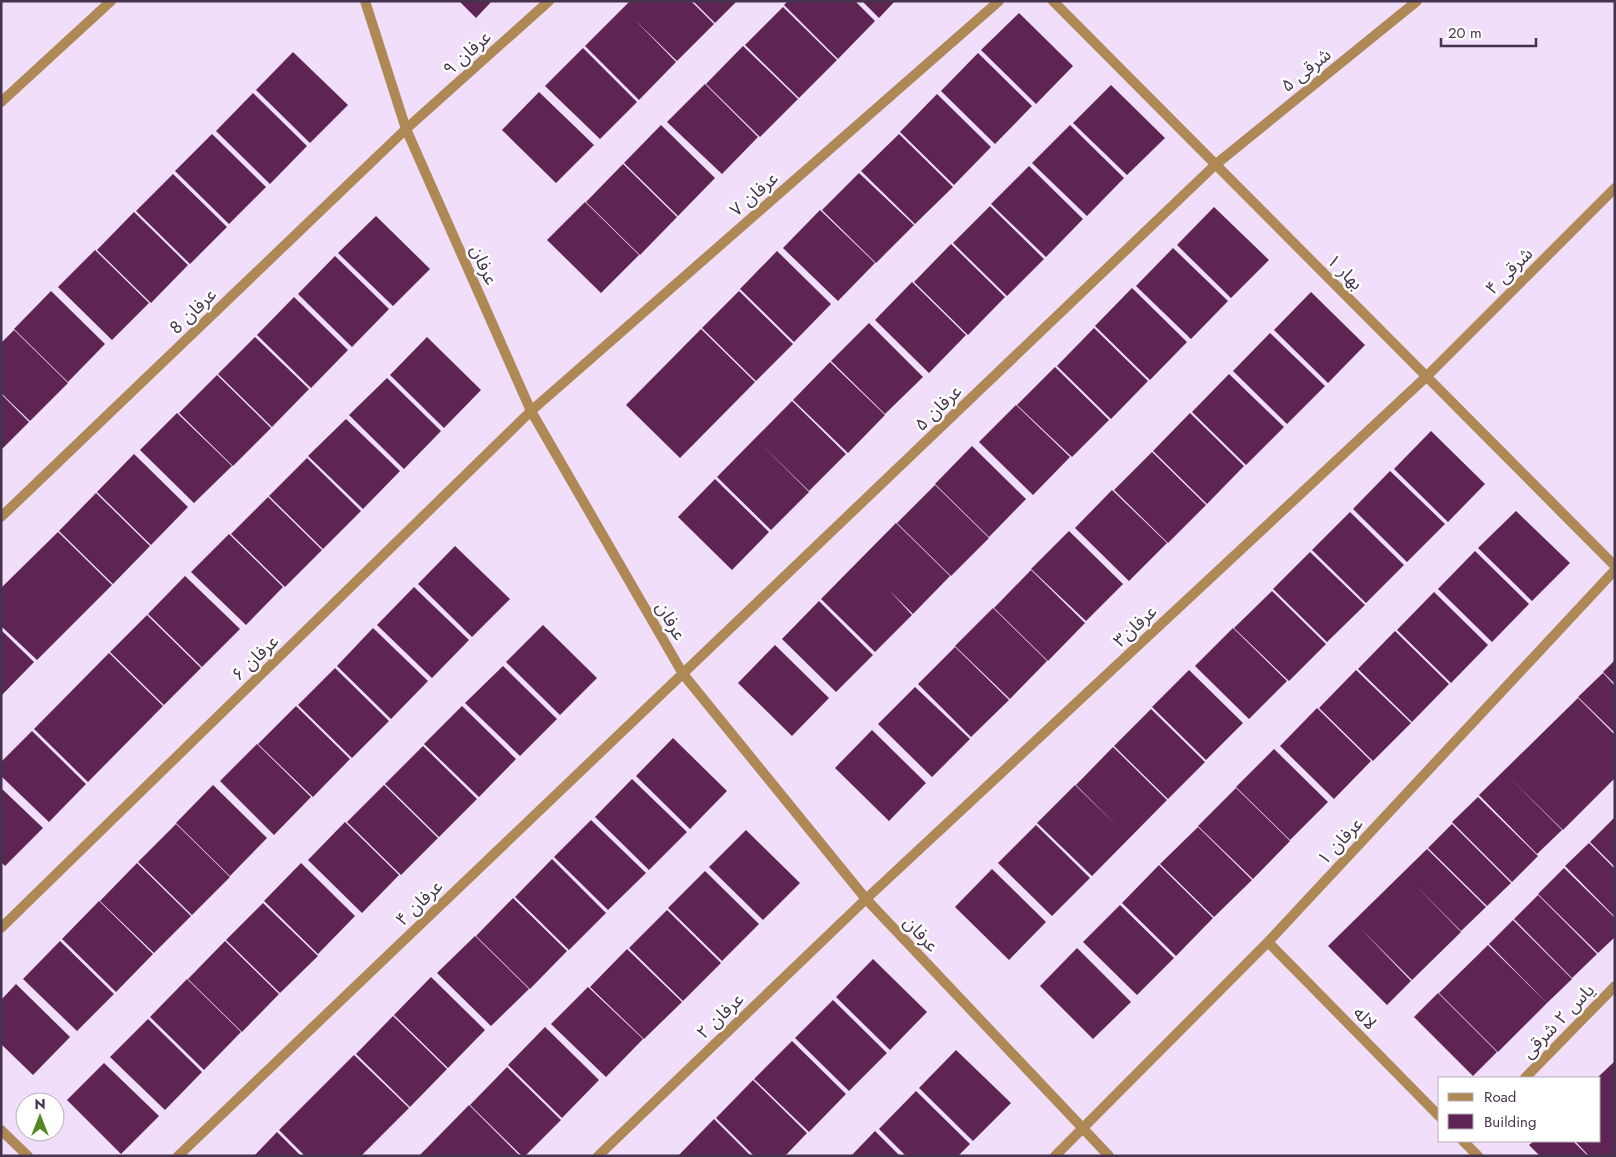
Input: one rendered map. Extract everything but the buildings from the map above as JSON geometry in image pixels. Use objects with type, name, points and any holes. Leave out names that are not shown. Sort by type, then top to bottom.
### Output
[{"type":"street","points":[[1,102],[111,1]]},
{"type":"street","name":"عرفان","points":[[365,1],[406,129],[531,411],[683,674],[866,899],[1109,1156]]},
{"type":"street","name":"عرفان ۹","points":[[406,129],[549,1]]},
{"type":"street","name":"عرفان ۷","points":[[531,411],[999,1]]},
{"type":"street","name":"بهار ۱","points":[[1053,1],[1615,566]]},
{"type":"street","name":"شرقی ۵","points":[[1215,165],[1416,1]]},
{"type":"street","name":"عرفان 8","points":[[1,517],[406,129]]},
{"type":"street","name":"عرفان ۵","points":[[683,674],[1215,165]]},
{"type":"street","name":"شرقی ۴","points":[[1426,376],[1615,188]]},
{"type":"street","name":"عرفان۳","points":[[866,899],[1426,376]]},
{"type":"street","name":"عرفان ۶","points":[[1,928],[531,411]]},
{"type":"street","name":"عرفان ۱","points":[[1055,1156],[1268,942],[1615,570]]},
{"type":"street","name":"عرفان ۴","points":[[178,1156],[683,674]]},
{"type":"street","name":"عرفان ۲","points":[[598,1156],[866,899]]},
{"type":"street","name":"لاله","points":[[1268,942],[1438,1115]]},
{"type":"street","name":"یاس ۲ شرقی","points":[[1526,1077],[1615,986]]},
{"type":"street","points":[[1,1130],[28,1156]]},
{"type":"street","points":[[1464,1142],[1478,1156]]}]
